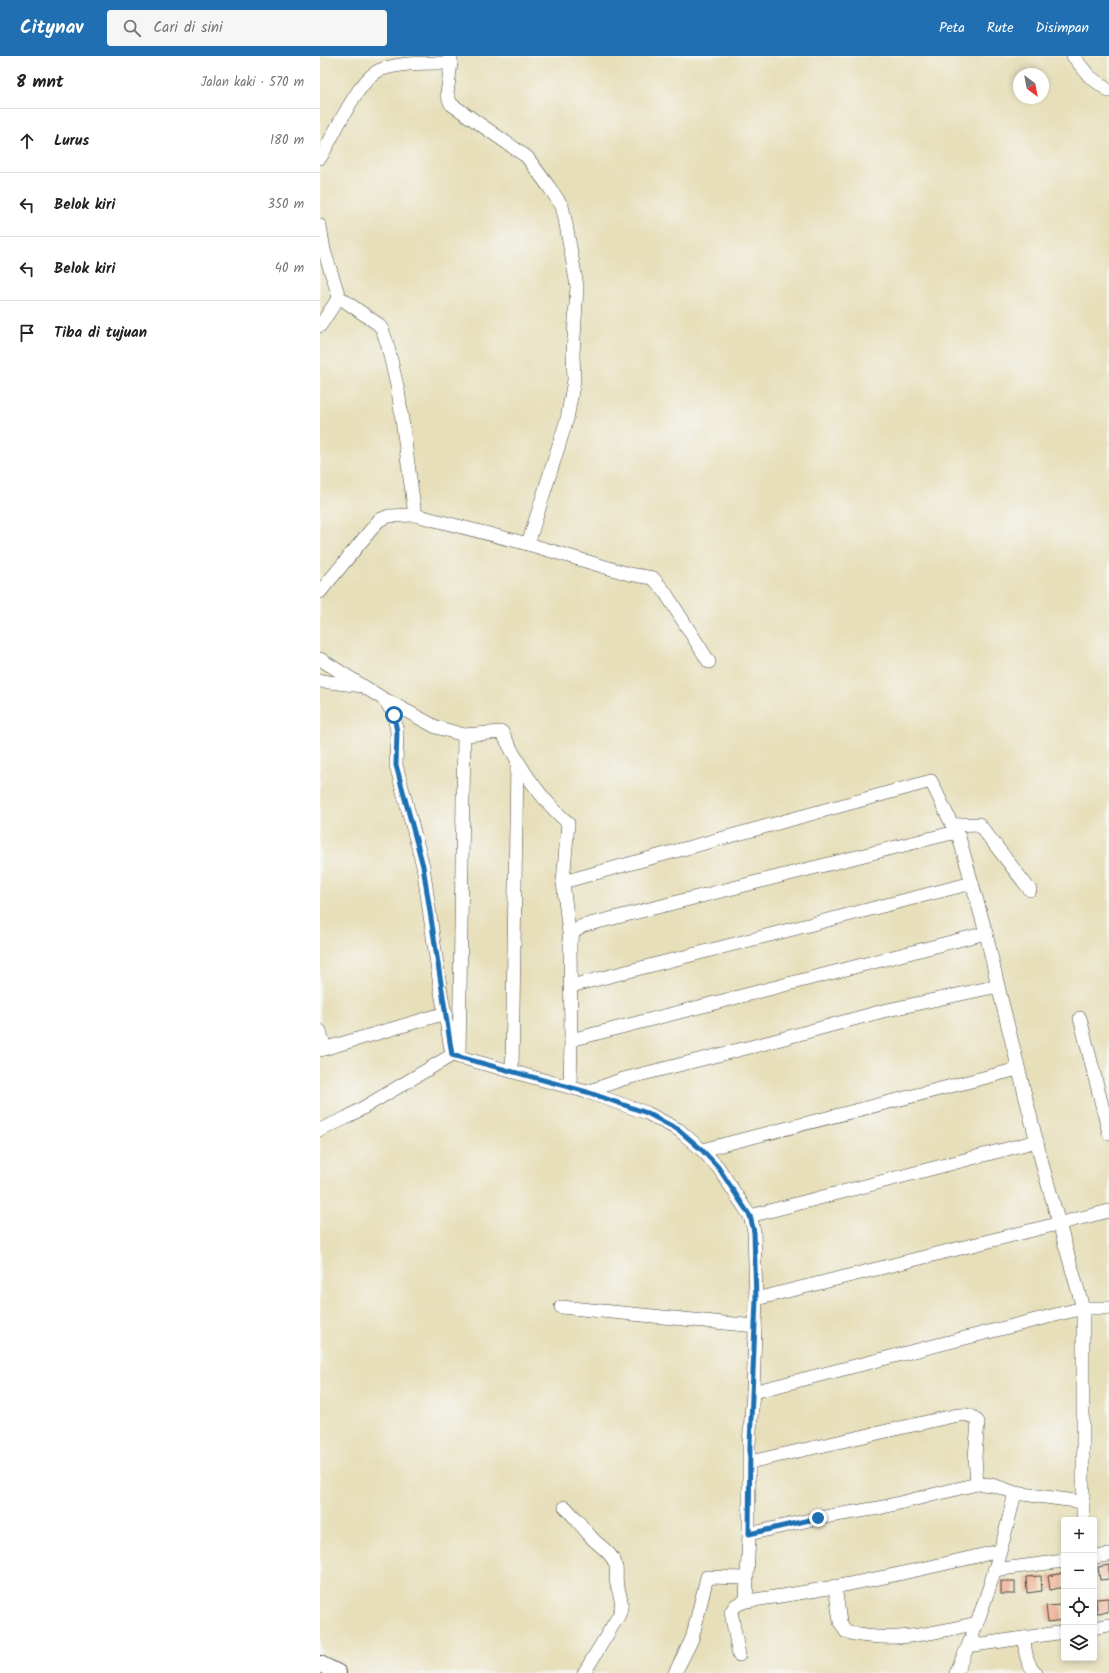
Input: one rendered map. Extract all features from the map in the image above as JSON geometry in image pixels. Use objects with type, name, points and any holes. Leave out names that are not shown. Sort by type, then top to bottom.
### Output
[{"type":"street","points":[[1073,56],[1089,76],[1109,90]]},
{"type":"street","points":[[320,158],[361,86],[372,75],[379,70],[396,65],[450,60],[448,94],[451,104],[527,157],[562,206],[577,286],[573,354],[574,380],[568,419],[528,544]]},
{"type":"street","points":[[320,226],[324,250],[339,297],[378,324],[382,329],[387,343],[398,390],[415,516]]},
{"type":"street","points":[[320,326],[339,297]]},
{"type":"street","points":[[320,592],[379,520],[389,516],[415,516],[528,544],[629,574],[653,578],[665,592],[709,662]]},
{"type":"street","points":[[320,659],[385,700],[436,727],[464,734],[502,732],[517,763],[550,807],[568,823],[563,882],[570,942],[570,1087]]},
{"type":"street","points":[[320,681],[363,686]]},
{"type":"street","points":[[385,700],[394,715],[397,732],[396,765],[423,866],[440,986],[456,1056]]},
{"type":"street","points":[[456,1056],[464,734]]},
{"type":"street","points":[[512,1071],[517,763]]},
{"type":"street","points":[[563,882],[931,781],[959,838],[972,883],[986,933],[1018,1069],[1083,1308],[1083,1517]]},
{"type":"street","points":[[570,942],[574,932],[582,926],[978,824],[1030,890]]},
{"type":"street","points":[[571,986],[972,883]]},
{"type":"street","points":[[571,1040],[986,933]]},
{"type":"street","points":[[587,1092],[623,1079],[763,1044],[884,1011],[998,986]]},
{"type":"street","points":[[320,1031],[322,1049],[446,1013]]},
{"type":"street","points":[[1080,1018],[1109,1133]]},
{"type":"street","points":[[320,1130],[346,1118],[456,1056],[587,1092],[647,1113],[679,1130],[702,1150],[718,1167],[750,1216],[754,1232],[756,1300],[746,1601]]},
{"type":"street","points":[[702,1150],[1018,1069]]},
{"type":"street","points":[[750,1216],[1037,1141]]},
{"type":"street","points":[[756,1300],[1109,1211]]},
{"type":"street","points":[[561,1307],[755,1326]]},
{"type":"street","points":[[753,1392],[1083,1308],[1109,1308]]},
{"type":"street","points":[[750,1462],[953,1416],[968,1414],[974,1417],[978,1422],[975,1457],[977,1484]]},
{"type":"street","points":[[749,1534],[818,1518],[879,1508],[977,1484],[987,1483],[1015,1493],[1083,1502]]},
{"type":"street","points":[[956,1673],[978,1623],[1010,1515],[1015,1493]]},
{"type":"street","points":[[565,1507],[592,1538],[603,1547],[616,1564],[616,1581],[622,1602],[622,1608],[619,1615],[584,1673]]},
{"type":"street","points":[[739,1655],[731,1612],[736,1605],[746,1601],[835,1586],[940,1565],[999,1551]]},
{"type":"street","points":[[1097,1557],[1109,1555]]},
{"type":"street","points":[[994,1570],[1061,1561]]},
{"type":"street","points":[[675,1673],[692,1640],[707,1577],[746,1578]]},
{"type":"street","points":[[835,1586],[840,1622],[846,1632],[859,1636],[902,1637],[941,1632],[978,1623]]},
{"type":"street","points":[[1097,1628],[1109,1626]]},
{"type":"street","points":[[968,1646],[1061,1632]]},
{"type":"street","points":[[1024,1638],[1025,1654],[1032,1669],[1036,1673]]},
{"type":"street","points":[[320,1664],[338,1673]]},
{"type":"building","points":[[1109,1565],[1109,1579],[1100,1580],[1098,1567]]},
{"type":"building","points":[[1061,1574],[1061,1588],[1050,1590],[1048,1576]]},
{"type":"building","points":[[1041,1576],[1042,1591],[1027,1593],[1026,1577]]},
{"type":"building","points":[[1001,1581],[1015,1581],[1015,1594],[1001,1594]]},
{"type":"building","points":[[1108,1598],[1108,1612],[1097,1613],[1097,1599]]},
{"type":"building","points":[[1061,1605],[1061,1620],[1048,1622],[1046,1606]]},
{"type":"route","points":[[394,715],[397,732],[396,765],[423,866],[440,986],[446,1013],[452,1055],[587,1092],[647,1113],[679,1130],[702,1150],[718,1167],[750,1216],[754,1232],[756,1300],[750,1444],[749,1534],[818,1518]]}]
